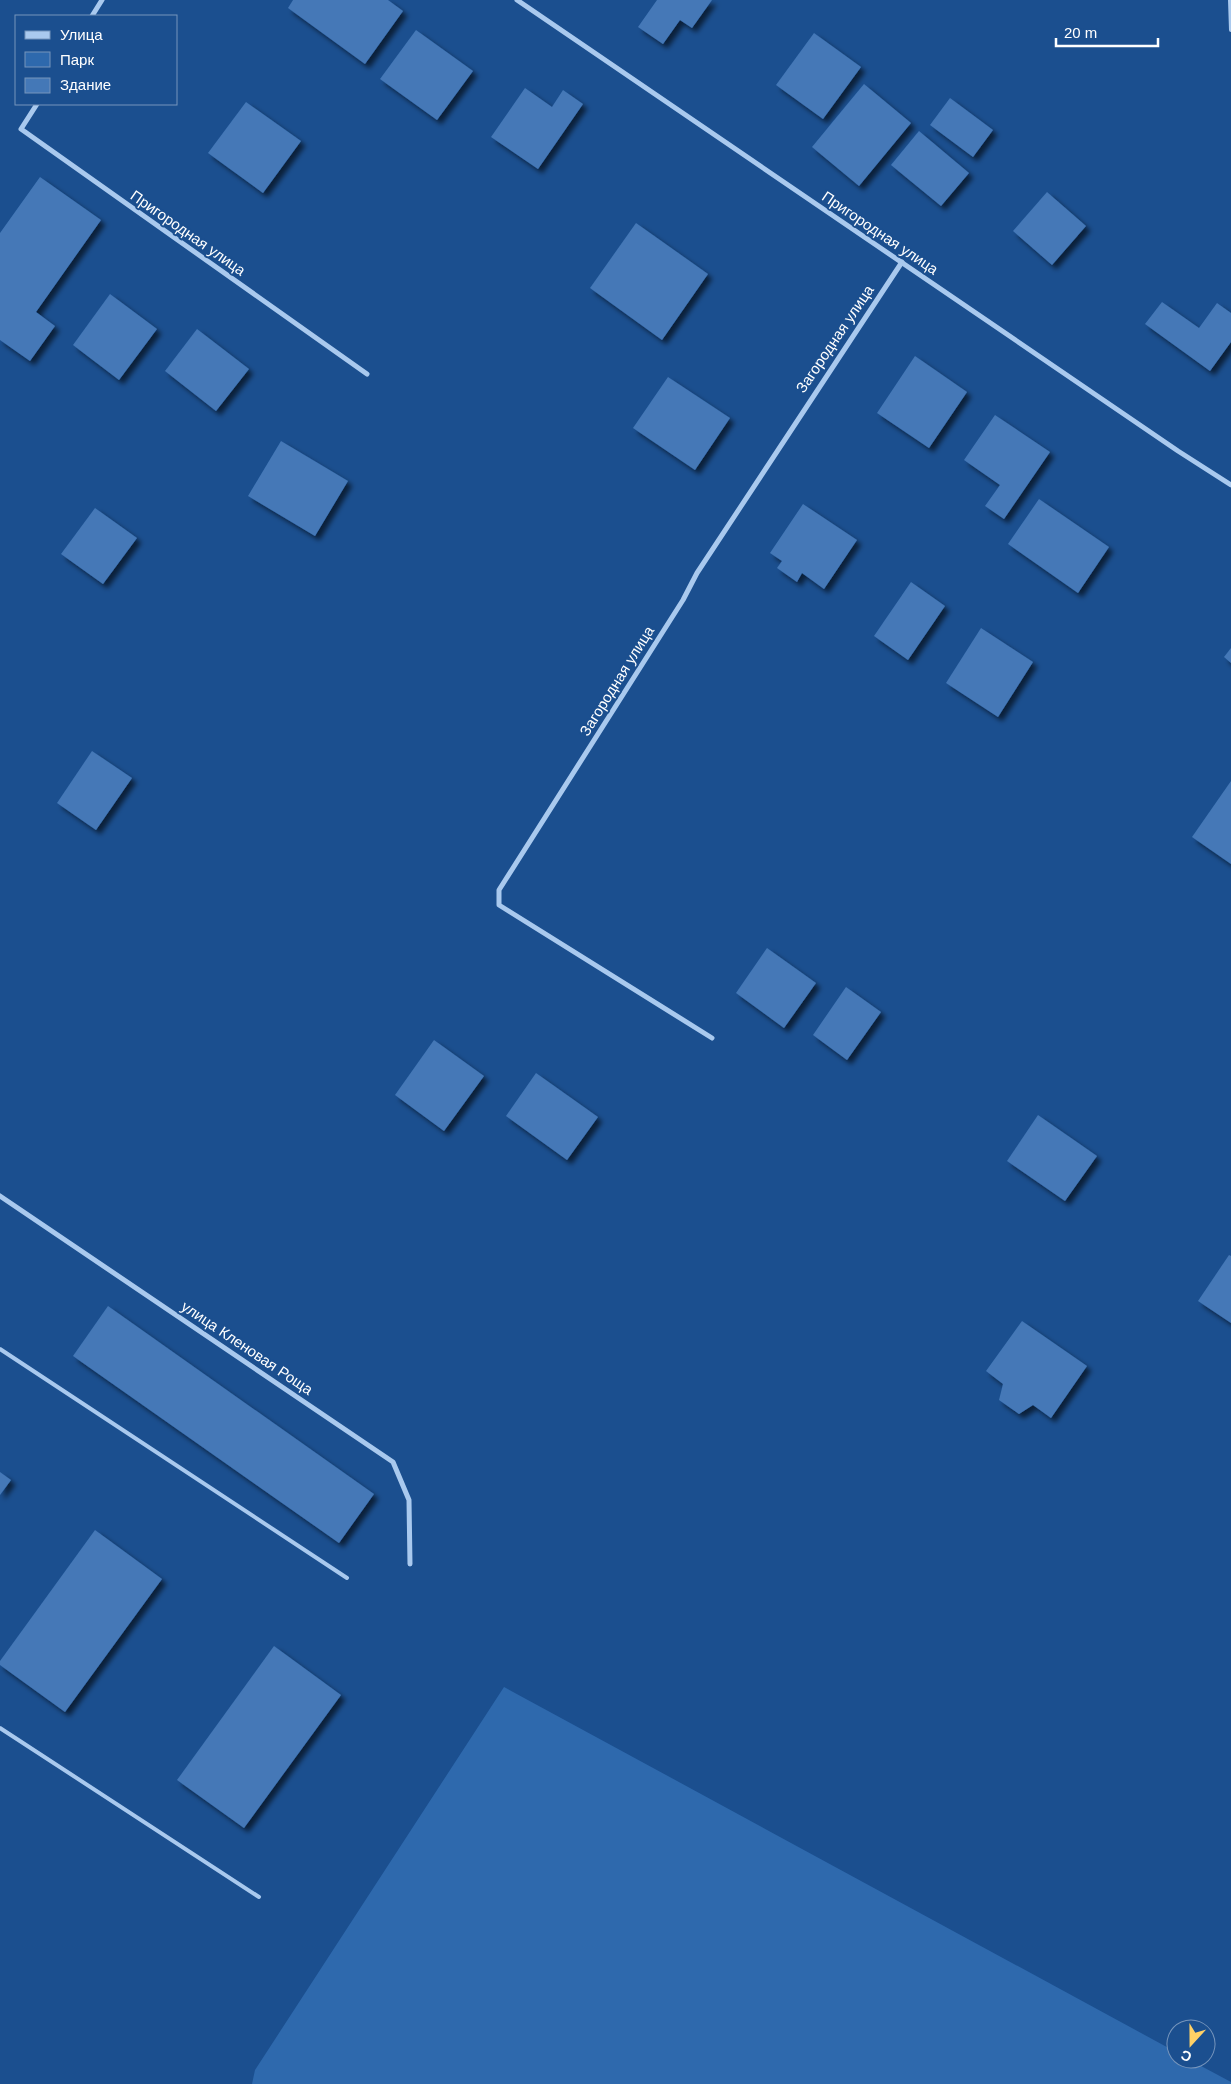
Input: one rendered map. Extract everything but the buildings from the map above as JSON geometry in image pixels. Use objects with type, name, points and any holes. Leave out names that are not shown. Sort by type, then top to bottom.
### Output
[{"type":"street","points":[[93,15],[102,0]]},
{"type":"street","name":"Пригородная улица","points":[[517,0],[1231,485]]},
{"type":"street","name":"Пригородная улица","points":[[36,105],[21,130],[366,374]]},
{"type":"street","name":"Загородная улица","points":[[712,1038],[499,905],[499,890],[678,608],[697,573],[902,262]]},
{"type":"street","name":"улица Кленовая Роща","points":[[0,1196],[393,1462],[408,1500],[410,1564]]},
{"type":"lane","points":[[1230,0],[1231,30]]},
{"type":"lane","points":[[0,1349],[347,1578]]},
{"type":"lane","points":[[0,1728],[259,1897]]},
{"type":"green space","points":[[504,1687],[1166,2047],[1166,2069],[1207,2069],[1231,2082],[1231,2084],[252,2084],[255,2070]]}]
